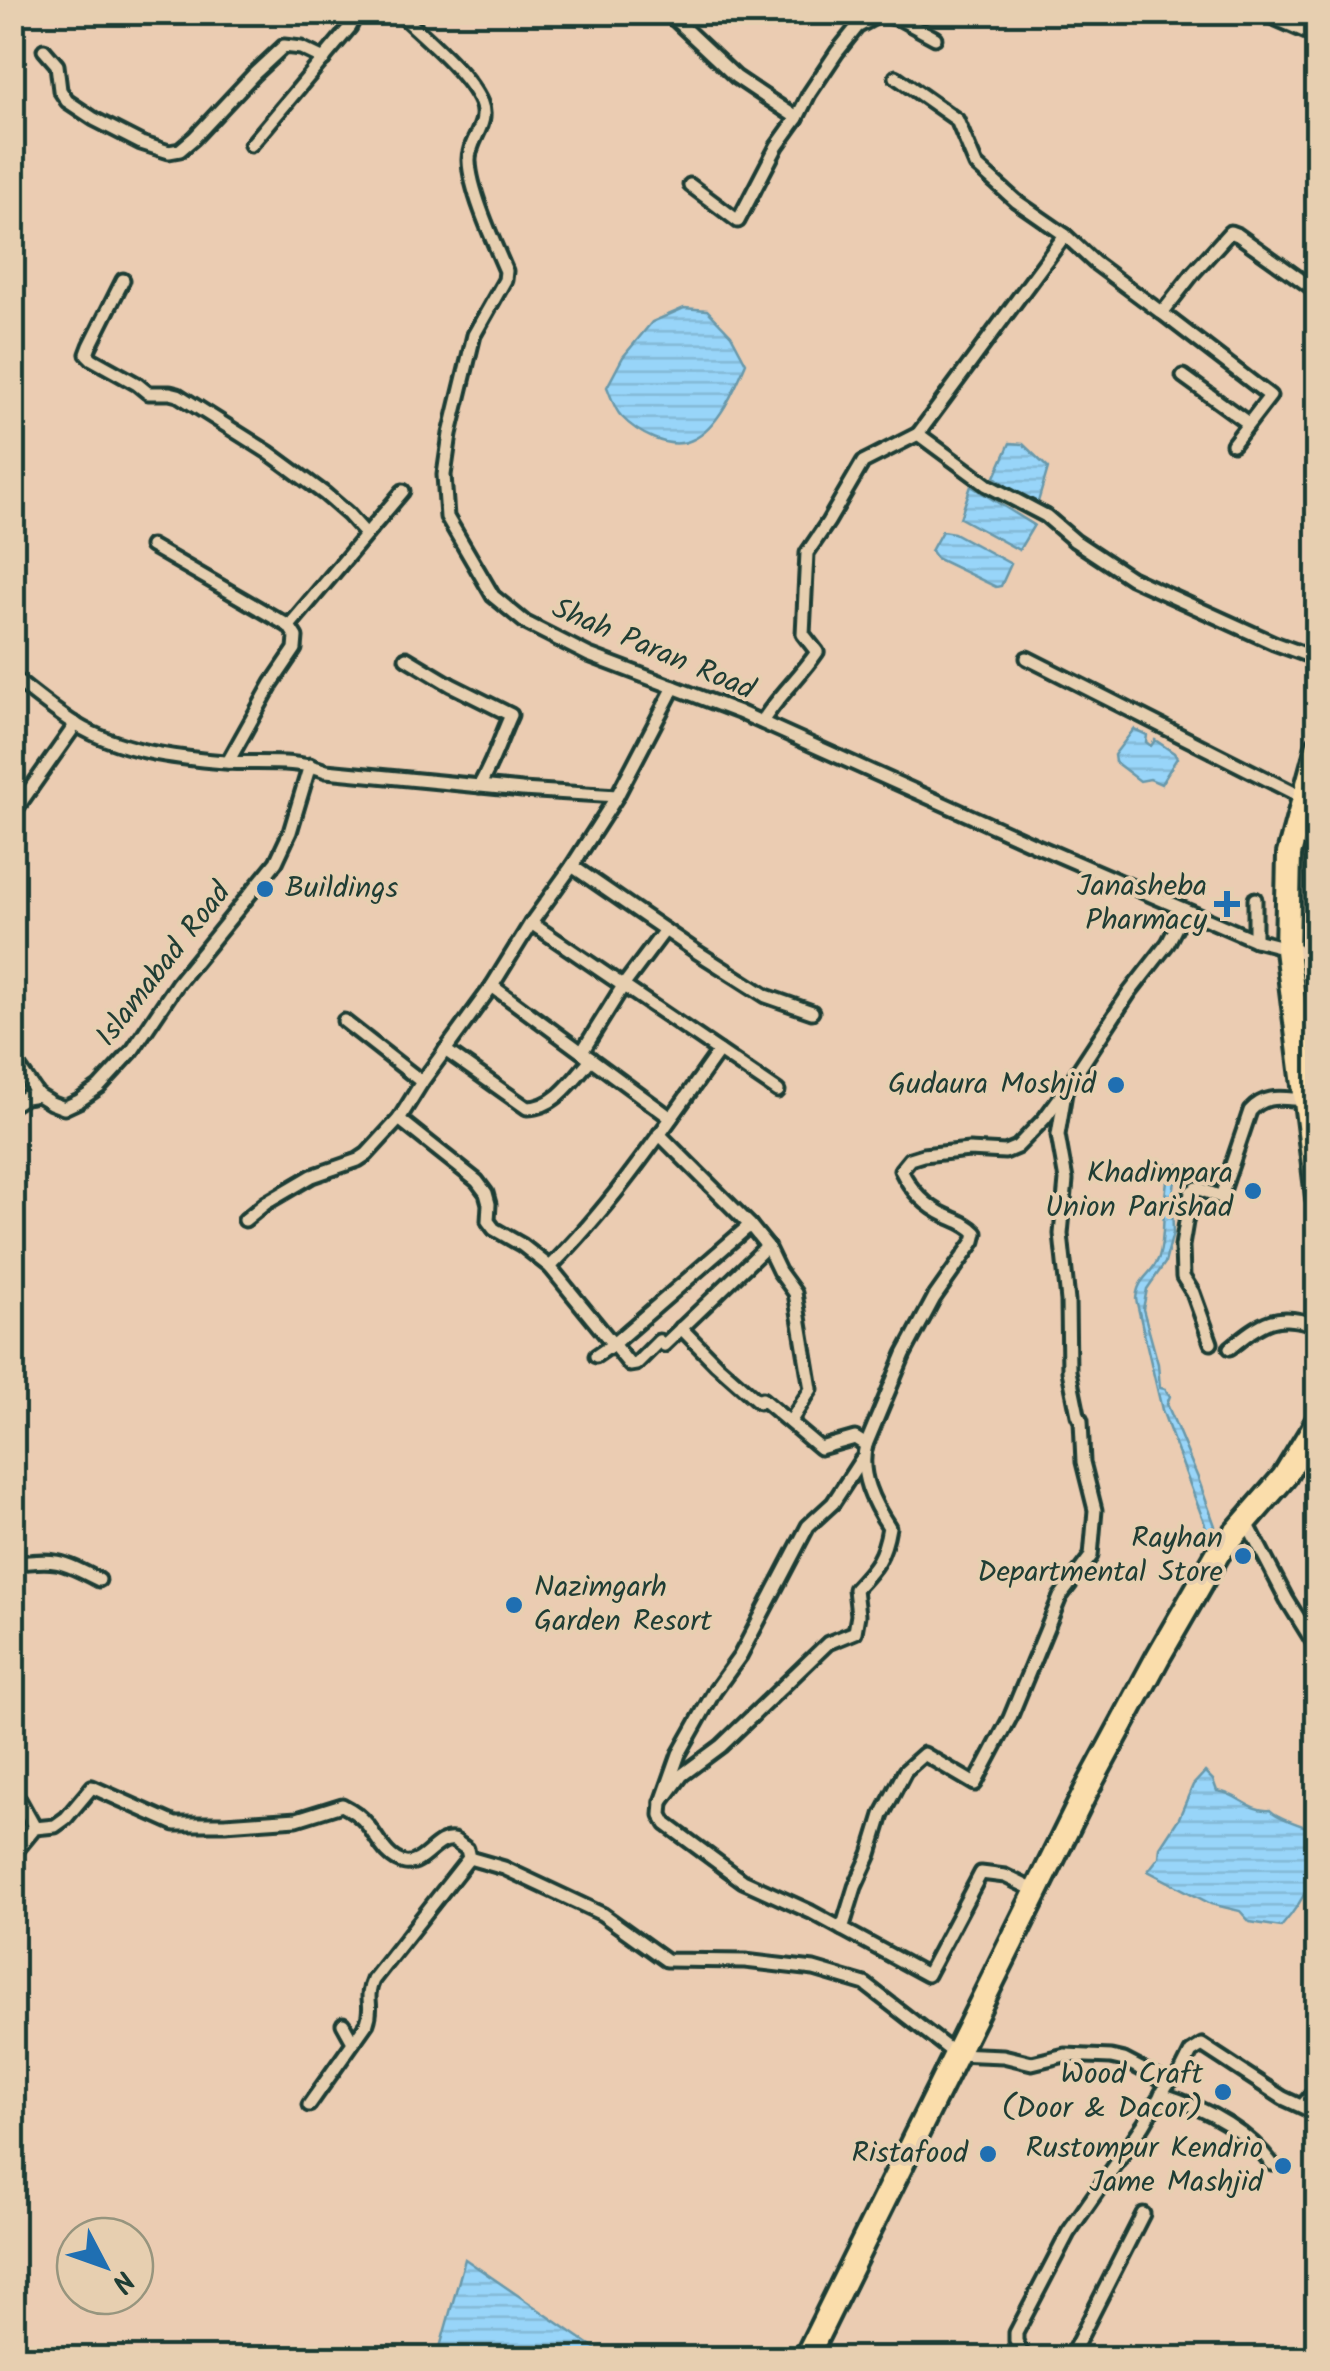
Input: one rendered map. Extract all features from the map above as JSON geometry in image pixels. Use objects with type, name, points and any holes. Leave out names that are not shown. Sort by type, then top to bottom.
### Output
[{"type":"highway","points":[[1318,747],[1288,854],[1287,950],[1318,1197]]},
{"type":"highway","points":[[806,2358],[1086,1789],[1218,1554],[1284,1477],[1318,1420]]},
{"type":"street","points":[[251,145],[350,27],[357,12]]},
{"type":"street","name":"Shah Paran Road","points":[[398,12],[472,85],[483,107],[483,123],[469,160],[506,280],[474,335],[444,475],[447,517],[492,596],[526,624],[589,655],[762,722],[1255,940],[1318,956]]},
{"type":"street","points":[[667,12],[736,78],[797,118]]},
{"type":"street","points":[[1260,12],[1318,37]]},
{"type":"street","points":[[690,185],[738,221],[808,94],[857,27],[878,15],[900,20],[934,38]]},
{"type":"street","points":[[44,50],[57,65],[60,90],[67,102],[141,143],[169,152],[180,150],[194,138],[284,46],[324,58]]},
{"type":"street","points":[[896,78],[957,120],[976,165],[1016,200],[1270,396],[1232,444]]},
{"type":"street","points":[[1162,313],[1230,232],[1318,292]]},
{"type":"street","points":[[762,722],[817,652],[804,634],[807,552],[863,462],[918,434],[1065,236]]},
{"type":"street","points":[[123,280],[87,354],[148,393],[178,396],[268,452],[337,504],[366,534]]},
{"type":"street","points":[[1183,376],[1248,424]]},
{"type":"street","points":[[918,434],[987,484],[1046,516],[1075,542],[1132,578],[1274,643],[1318,658]]},
{"type":"street","points":[[289,626],[403,491]]},
{"type":"street","points":[[151,546],[289,626],[296,637],[295,649],[228,762]]},
{"type":"street","points":[[406,658],[511,714],[494,762],[479,786]]},
{"type":"street","points":[[1027,658],[1304,798]]},
{"type":"street","points":[[12,677],[76,724],[161,755],[310,765],[326,771],[616,796]]},
{"type":"street","points":[[245,1220],[312,1176],[358,1160],[399,1119],[572,866],[616,796],[674,687]]},
{"type":"street","points":[[12,815],[76,724]]},
{"type":"street","name":"Islamabad Road","points":[[38,1095],[64,1108],[79,1101],[100,1087],[132,1051],[177,984],[276,862],[290,832],[310,765]]},
{"type":"street","points":[[572,866],[766,996],[812,1012]]},
{"type":"street","points":[[1255,899],[1255,940]]},
{"type":"street","points":[[1036,1890],[1006,1876],[980,1873],[928,1974],[743,1881],[666,1824],[661,1815],[662,1802],[679,1754],[714,1692],[740,1656],[808,1526],[833,1503],[862,1460],[904,1354],[934,1298],[974,1241],[976,1232],[970,1226],[922,1201],[901,1170],[910,1159],[923,1155],[969,1150],[1005,1152],[1016,1147],[1066,1089],[1129,993],[1168,943],[1185,910]]},
{"type":"street","points":[[531,922],[778,1091]]},
{"type":"street","points":[[445,1050],[527,1108],[541,1107],[559,1095],[587,1056],[623,986],[664,930]]},
{"type":"street","points":[[492,986],[671,1118]]},
{"type":"street","points":[[344,1020],[422,1082]]},
{"type":"street","points":[[550,1266],[582,1232],[720,1051]]},
{"type":"street","points":[[12,1057],[38,1095],[12,1104]]},
{"type":"street","points":[[842,1930],[882,1815],[905,1771],[924,1754],[975,1784],[1010,1718],[1060,1597],[1091,1556],[1094,1510],[1069,1371],[1068,1300],[1061,1234],[1066,1180],[1058,1136],[1066,1089]]},
{"type":"street","points":[[1211,1344],[1193,1292],[1183,1277],[1182,1246],[1191,1192],[1197,1188],[1222,1197],[1250,1111],[1258,1102],[1266,1098],[1306,1100]]},
{"type":"street","points":[[399,1119],[477,1181],[486,1193],[488,1220],[494,1229],[550,1266],[630,1365],[660,1341],[664,1345],[767,1246]]},
{"type":"street","points":[[658,1134],[750,1225],[795,1293],[812,1389],[790,1422]]},
{"type":"street","points":[[596,1356],[750,1225]]},
{"type":"street","points":[[1230,1348],[1254,1328],[1274,1319],[1290,1317],[1318,1326]]},
{"type":"street","points":[[680,1328],[754,1398],[760,1402],[762,1399],[820,1448],[855,1438],[866,1445]]},
{"type":"street","points":[[662,1802],[682,1775],[721,1746],[828,1643],[855,1632],[855,1589],[877,1566],[886,1548],[889,1526],[874,1504],[862,1460]]},
{"type":"street","points":[[1242,1526],[1318,1650]]},
{"type":"street","points":[[12,1564],[49,1559],[98,1580]]},
{"type":"street","points":[[12,1856],[35,1828],[55,1826],[66,1818],[92,1787],[175,1824],[297,1819],[342,1805],[354,1811],[401,1863],[412,1863],[444,1841],[454,1840],[467,1849],[469,1858]]},
{"type":"street","points":[[12,1793],[35,1828]]},
{"type":"street","points":[[308,2104],[367,2023],[371,2011],[367,1994],[374,1980],[469,1858]]},
{"type":"street","points":[[469,1858],[504,1868],[602,1914],[666,1960],[745,1960],[797,1966],[865,1984],[956,2054],[1003,2056],[1032,2063],[1065,2055],[1124,2060],[1212,2114],[1260,2149],[1272,2164]]},
{"type":"street","points":[[343,2024],[353,2042]]},
{"type":"street","points":[[1024,2358],[1016,2333],[1068,2233],[1165,2088],[1180,2074],[1191,2052],[1202,2045],[1282,2098],[1318,2114]]},
{"type":"street","points":[[1302,2106],[1318,2086]]},
{"type":"street","points":[[1070,2358],[1143,2214]]},
{"type":"water","points":[[684,308],[707,310],[731,335],[746,363],[710,427],[683,443],[664,442],[628,422],[616,410],[607,387],[623,357],[652,322]]},
{"type":"water","points":[[1010,443],[1023,444],[1048,468],[1038,502],[1028,504],[995,477]]},
{"type":"water","points":[[971,486],[1034,525],[1019,550],[960,518]]},
{"type":"water","points":[[942,531],[954,533],[1011,564],[1001,586],[936,558],[931,551]]},
{"type":"water","points":[[1134,729],[1147,735],[1146,742],[1151,746],[1155,740],[1177,758],[1161,784],[1150,779],[1140,781],[1115,762],[1114,755]]},
{"type":"water","points":[[1178,1165],[1172,1198],[1173,1233],[1165,1263],[1147,1289],[1143,1309],[1158,1364],[1160,1388],[1170,1396],[1167,1404],[1215,1526],[1207,1530],[1162,1410],[1136,1299],[1139,1285],[1159,1257],[1169,1167]]},
{"type":"water","points":[[1205,1772],[1217,1791],[1314,1829],[1318,1841],[1316,1867],[1305,1894],[1281,1927],[1250,1922],[1240,1911],[1211,1904],[1148,1871],[1159,1857],[1160,1847],[1179,1818],[1193,1785]]},
{"type":"water","points":[[465,2259],[609,2358],[437,2358]]},
{"type":"place","name":"Buildings","points":[[265,889]]},
{"type":"place","name":"Janasheba Pharmacy","points":[[1227,904]]},
{"type":"place","name":"Gudaura Moshjid","points":[[1116,1085]]},
{"type":"place","name":"Khadimpara Union Parishad","points":[[1253,1191]]},
{"type":"place","name":"Rayhan Departmental Store","points":[[1243,1556]]},
{"type":"place","name":"Nazimgarh Garden Resort","points":[[514,1605]]},
{"type":"place","name":"Wood Craft (Door & Dacor)","points":[[1223,2092]]},
{"type":"place","name":"Ristafood","points":[[988,2154]]},
{"type":"place","name":"Rustompur Kendrio Jame Mashjid","points":[[1283,2166]]}]
